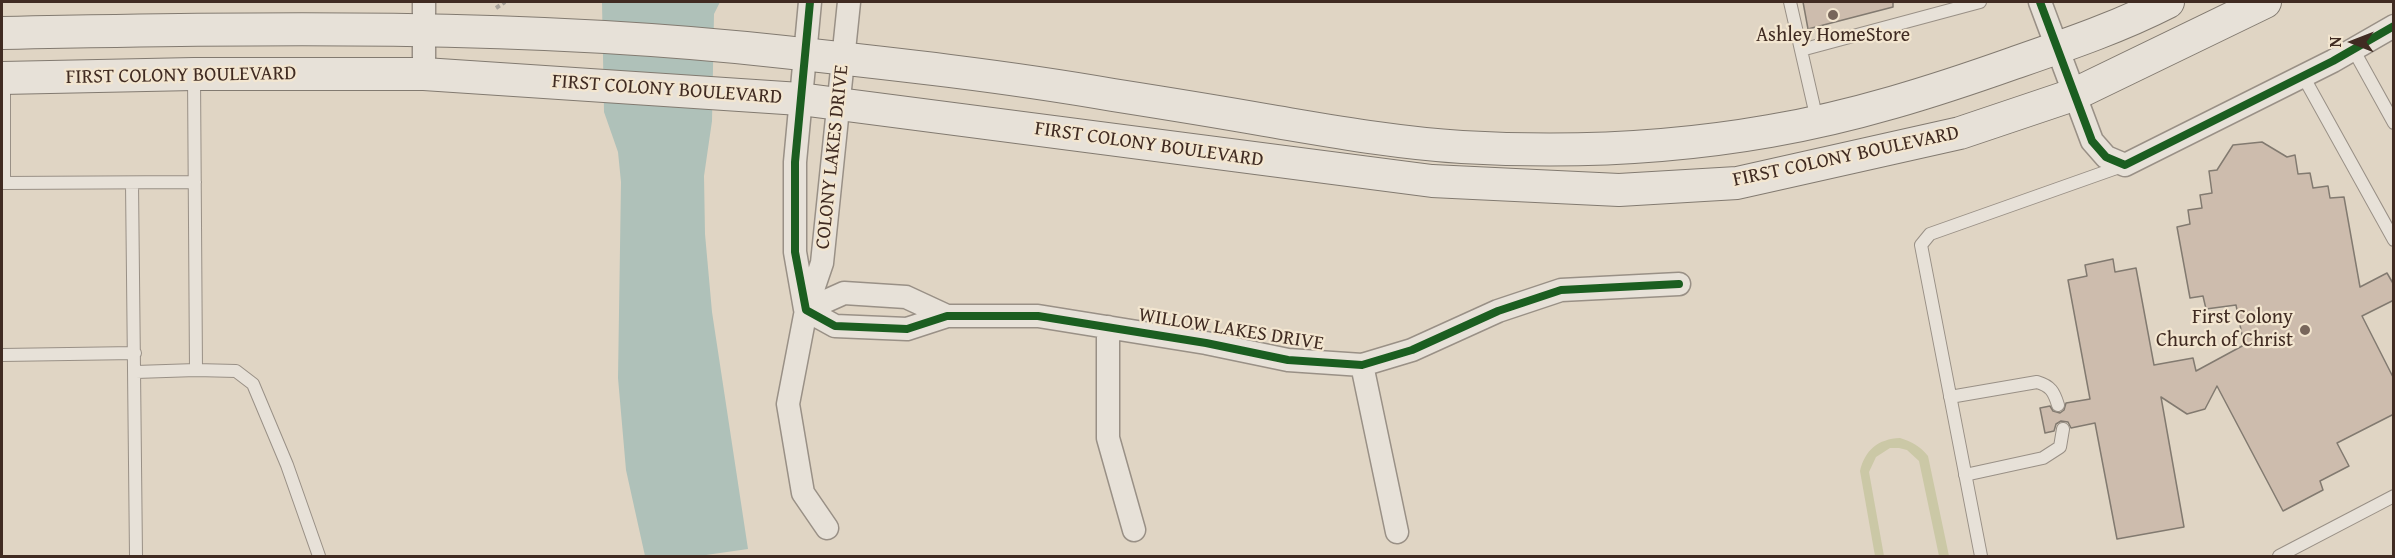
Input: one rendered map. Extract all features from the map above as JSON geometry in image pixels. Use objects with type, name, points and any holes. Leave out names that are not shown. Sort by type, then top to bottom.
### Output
[{"type":"main road","name":"FIRST COLONY BOULEVARD","points":[[2,33],[194,30],[424,16],[575,36],[803,54],[1020,81],[1395,140],[1458,147],[1595,149],[1669,144],[1772,131],[1818,121],[1945,87],[2057,48],[2168,2]]},
{"type":"main road","name":"FIRST COLONY BOULEVARD","points":[[3,78],[194,74],[424,74],[800,99],[839,102],[1432,181],[1619,190],[1737,183],[1960,133],[2073,95],[2265,2]]},
{"type":"main road","points":[[194,30],[194,74]]},
{"type":"main road","points":[[1211,153],[1216,112]]},
{"type":"main road","points":[[1818,121],[1833,163]]},
{"type":"street","name":"COLONY LAKES DRIVE","points":[[806,310],[795,252],[795,162],[803,54],[810,2]]},
{"type":"street","name":"COLONY LAKES DRIVE","points":[[827,528],[803,493],[788,404],[806,310],[822,263],[849,2]]},
{"type":"street","points":[[2040,2],[2092,141],[2106,157],[2125,165],[2303,76],[2394,26]]},
{"type":"street","points":[[424,16],[424,74]]},
{"type":"street","name":"WILLOW LAKES DRIVE","points":[[806,310],[835,326],[907,329],[947,316],[1038,316],[1288,360],[1362,365],[1412,350],[1498,311],[1561,290],[1679,284]]},
{"type":"street","name":"WILLOW LAKES DRIVE","points":[[806,310],[844,293],[906,297],[947,316]]},
{"type":"street","points":[[1108,327],[1108,438],[1134,530]]},
{"type":"street","points":[[1362,365],[1397,532]]},
{"type":"lane","points":[[1790,2],[1818,121]]},
{"type":"lane","points":[[1801,50],[1980,2]]},
{"type":"lane","points":[[2353,49],[2394,123]]},
{"type":"lane","points":[[194,74],[196,370]]},
{"type":"lane","points":[[2303,76],[2394,240]]},
{"type":"lane","points":[[3,78],[3,183],[195,182]]},
{"type":"lane","points":[[1981,556],[1921,245],[1930,234],[2125,165]]},
{"type":"lane","points":[[132,183],[136,372],[136,556]]},
{"type":"lane","points":[[2,355],[135,353]]},
{"type":"lane","points":[[136,372],[236,370],[252,384],[287,465],[320,556]]},
{"type":"lane","points":[[1950,397],[2037,382],[2048,385],[2055,393],[2058,405]]},
{"type":"lane","points":[[1965,475],[2043,459],[2060,447],[2062,429]]},
{"type":"lane","points":[[2279,556],[2394,496]]},
{"type":"shaded area","points":[[602,2],[720,2],[714,14],[712,121],[704,176],[705,234],[712,312],[748,549],[699,556],[645,556],[626,470],[618,378],[621,182],[618,152],[604,112]]},
{"type":"shaded area","points":[[1900,438],[1916,445],[1928,456],[1949,556],[1939,556],[1919,461],[1907,450],[1890,448],[1876,457],[1869,472],[1884,556],[1875,556],[1860,471],[1865,457],[1874,447],[1879,443]]},
{"type":"building","name":"Ashley HomeStore","points":[[1803,2],[1893,2],[1893,7],[1808,29]]},
{"type":"building","name":"First Colony Church of Christ","points":[[2262,142],[2287,157],[2295,155],[2298,174],[2310,173],[2313,188],[2328,186],[2330,198],[2344,197],[2360,287],[2387,273],[2394,285],[2394,300],[2362,316],[2394,379],[2394,414],[2337,443],[2349,466],[2320,481],[2323,490],[2283,511],[2217,386],[2205,409],[2187,414],[2161,397],[2184,527],[2117,539],[2095,423],[2071,428],[2068,422],[2061,421],[2056,424],[2054,431],[2045,433],[2040,408],[2050,406],[2053,411],[2060,413],[2064,410],[2066,403],[2090,399],[2068,280],[2087,276],[2085,265],[2113,259],[2115,272],[2136,268],[2154,365],[2193,358],[2196,371],[2244,345],[2236,305],[2206,309],[2203,296],[2190,298],[2177,227],[2190,224],[2188,210],[2202,208],[2200,195],[2212,193],[2209,171],[2217,170],[2233,145]]},
{"type":"cycle path","points":[[810,2],[795,162],[795,252],[806,310],[835,326],[907,329],[947,316],[1038,316],[1206,343],[1288,360],[1362,365],[1412,350],[1498,311],[1561,290],[1679,284]]},
{"type":"cycle path","points":[[2040,2],[2092,141],[2106,157],[2125,165],[2333,61],[2394,26]]},
{"type":"place","name":"Ashley HomeStore","points":[[1833,15]]},
{"type":"place","name":"First Colony Church of Christ","points":[[2305,330]]}]
